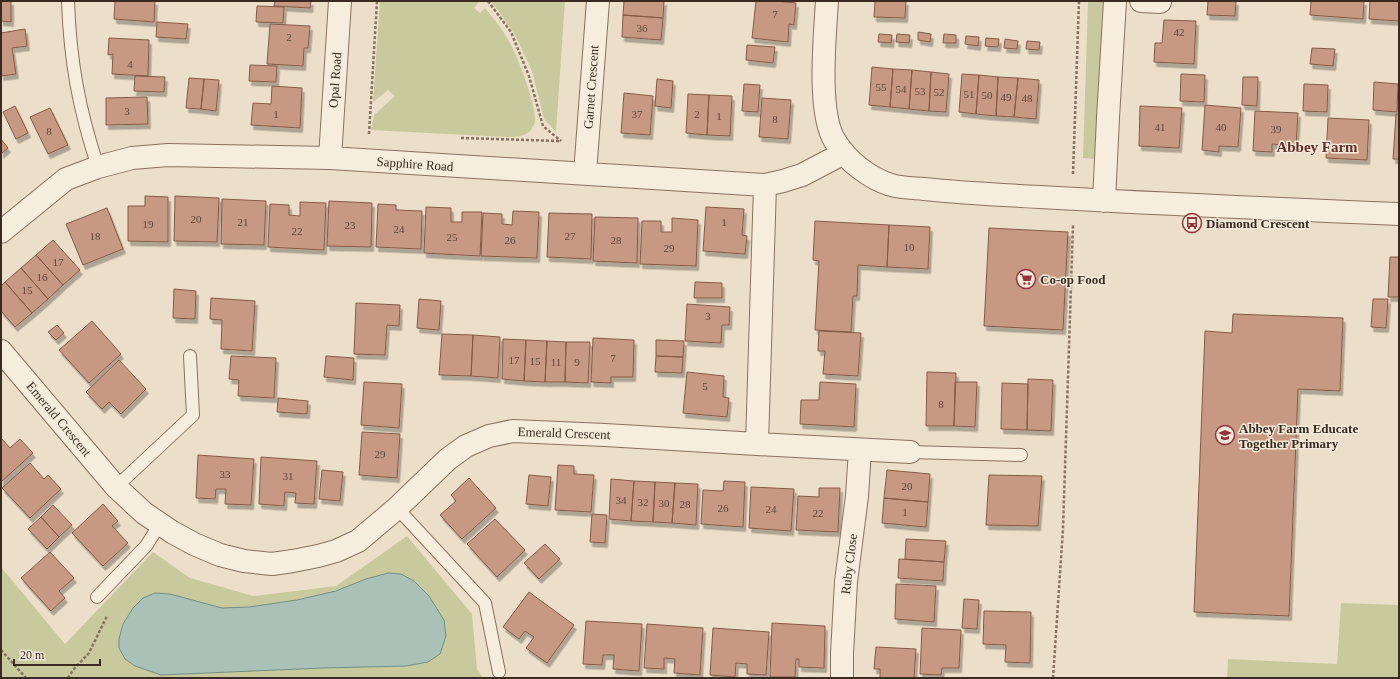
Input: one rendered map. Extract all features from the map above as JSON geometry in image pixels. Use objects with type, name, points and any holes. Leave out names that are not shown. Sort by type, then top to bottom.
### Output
[{"type":"street","name":"Opal Road","points":[[330,158],[340,1]]},
{"type":"street","name":"Garnet Crescent","points":[[585,173],[598,1]]},
{"type":"street","points":[[827,1],[824,76],[828,121],[834,140],[844,153],[860,168],[882,181],[893,185],[948,192],[1399,214]]},
{"type":"street","points":[[1104,200],[1115,1]]},
{"type":"street","name":"Sapphire Road","points":[[1,232],[66,179],[98,167],[132,158],[168,155],[330,158],[765,185],[802,175],[844,153]]},
{"type":"street","points":[[757,444],[765,185]]},
{"type":"street","name":"Emerald Crescent","points":[[1,351],[116,487],[144,514],[194,544],[220,555],[244,561],[272,564],[318,556],[336,551],[358,541],[397,508],[448,459],[466,446],[489,436],[513,431],[605,434],[910,452]]},
{"type":"street","name":"Ruby Close","points":[[842,678],[846,582],[857,502],[860,450]]},
{"type":"lane","points":[[68,1],[70,45],[73,69],[87,133],[98,167]]},
{"type":"lane","points":[[116,487],[192,415],[190,356]]},
{"type":"lane","points":[[910,452],[1021,455]]},
{"type":"lane","points":[[397,508],[485,603],[499,672]]},
{"type":"lane","points":[[97,596],[146,546],[160,524]]},
{"type":"path","points":[[376,135],[368,135],[377,1]]},
{"type":"path","points":[[488,1],[511,32],[529,76],[543,126],[560,141]]},
{"type":"path","points":[[1053,678],[1063,529],[1073,158],[1079,1]]},
{"type":"path","points":[[560,141],[561,133]]},
{"type":"path","points":[[461,138],[560,141]]},
{"type":"path","points":[[1,650],[26,678]]},
{"type":"green space","points":[[380,1],[480,1],[474,8],[480,13],[485,8],[510,43],[518,59],[530,94],[535,115],[535,122],[531,130],[522,136],[511,137],[371,130],[374,115],[395,96],[388,90],[373,102]]},
{"type":"green space","points":[[490,1],[565,1],[556,132],[544,119],[532,71],[515,35]]},
{"type":"green space","points":[[1088,1],[1104,1],[1096,159],[1083,158]]},
{"type":"green space","points":[[407,536],[472,614],[477,669],[483,678],[1,678],[1,567],[65,644],[153,552],[190,578],[253,596],[336,586]]},
{"type":"green space","points":[[1341,603],[1399,605],[1399,678],[1227,678],[1228,659],[1337,664]]},
{"type":"shaded area","points":[[388,573],[401,574],[414,581],[429,596],[444,620],[446,636],[440,654],[428,662],[406,666],[161,675],[135,666],[125,659],[119,648],[119,639],[123,624],[133,608],[143,598],[155,593],[170,594],[222,608],[249,607],[297,600],[336,591],[366,579]]},
{"type":"building","points":[[1,1],[11,1],[11,22],[1,21]]},
{"type":"building","points":[[115,1],[155,1],[154,22],[114,19]]},
{"type":"building","points":[[275,1],[311,1],[310,8],[274,6]]},
{"type":"building","points":[[624,1],[664,1],[663,18],[623,15]]},
{"type":"building","points":[[756,1],[796,3],[794,25],[789,24],[788,42],[752,38]]},
{"type":"building","points":[[875,1],[906,1],[905,18],[874,17]]},
{"type":"building","points":[[1208,1],[1236,1],[1235,16],[1207,15]]},
{"type":"building","points":[[1311,1],[1364,1],[1363,19],[1310,15]]},
{"type":"building","points":[[1370,1],[1399,1],[1399,21],[1369,19]]},
{"type":"building","points":[[257,6],[284,7],[283,23],[256,22]]},
{"type":"building","points":[[623,15],[663,18],[661,40],[622,37]]},
{"type":"building","points":[[1164,20],[1196,21],[1194,64],[1154,62],[1155,43],[1162,43]]},
{"type":"building","points":[[157,22],[188,24],[186,39],[156,37]]},
{"type":"building","points":[[270,24],[310,26],[308,48],[304,48],[303,66],[267,64]]},
{"type":"building","points":[[25,29],[27,46],[12,48],[16,74],[1,76],[1,33]]},
{"type":"building","points":[[918,32],[931,34],[930,42],[918,40]]},
{"type":"building","points":[[879,34],[892,35],[891,43],[878,42]]},
{"type":"building","points":[[897,34],[910,35],[909,43],[896,42]]},
{"type":"building","points":[[944,34],[956,35],[956,43],[943,43]]},
{"type":"building","points":[[966,36],[979,37],[978,46],[965,44]]},
{"type":"building","points":[[109,38],[149,40],[148,76],[112,74],[113,54],[108,55]]},
{"type":"building","points":[[986,38],[999,39],[998,47],[985,46]]},
{"type":"building","points":[[1005,39],[1018,41],[1017,49],[1004,48]]},
{"type":"building","points":[[1027,41],[1040,42],[1039,50],[1026,49]]},
{"type":"building","points":[[747,45],[775,47],[773,63],[746,60]]},
{"type":"building","points":[[1312,48],[1335,49],[1333,66],[1310,64]]},
{"type":"building","points":[[250,65],[277,66],[276,82],[249,81]]},
{"type":"building","points":[[872,67],[893,69],[890,107],[869,105]]},
{"type":"building","points":[[893,69],[912,70],[909,109],[890,107]]},
{"type":"building","points":[[912,70],[931,72],[929,111],[909,109]]},
{"type":"building","points":[[931,72],[949,74],[946,112],[929,111]]},
{"type":"building","points":[[962,74],[979,75],[976,114],[959,112]]},
{"type":"building","points":[[1181,74],[1205,75],[1204,102],[1180,101]]},
{"type":"building","points":[[979,75],[998,77],[996,116],[976,114]]},
{"type":"building","points":[[135,76],[165,77],[164,92],[134,91]]},
{"type":"building","points":[[998,77],[1018,78],[1014,117],[996,116]]},
{"type":"building","points":[[1243,77],[1258,77],[1257,106],[1242,105]]},
{"type":"building","points":[[189,78],[204,79],[201,109],[186,108]]},
{"type":"building","points":[[1018,78],[1039,80],[1036,119],[1014,117]]},
{"type":"building","points":[[204,79],[219,80],[216,111],[201,109]]},
{"type":"building","points":[[657,79],[673,81],[671,108],[655,106]]},
{"type":"building","points":[[1374,82],[1398,84],[1397,112],[1373,110]]},
{"type":"building","points":[[744,84],[760,85],[758,112],[742,111]]},
{"type":"building","points":[[1304,84],[1328,85],[1327,112],[1303,111]]},
{"type":"building","points":[[272,86],[302,88],[300,128],[251,125],[253,103],[271,104]]},
{"type":"building","points":[[624,93],[653,96],[650,135],[621,133]]},
{"type":"building","points":[[688,94],[709,95],[707,135],[686,133]]},
{"type":"building","points":[[709,95],[732,96],[730,136],[707,135]]},
{"type":"building","points":[[147,97],[148,124],[106,125],[106,98]]},
{"type":"building","points":[[762,98],[791,100],[788,139],[759,137]]},
{"type":"building","points":[[1205,105],[1241,108],[1238,147],[1219,146],[1219,152],[1202,150]]},
{"type":"building","points":[[15,106],[28,133],[16,139],[3,112]]},
{"type":"building","points":[[1140,106],[1182,108],[1179,148],[1139,146]]},
{"type":"building","points":[[50,108],[68,145],[48,154],[30,117]]},
{"type":"building","points":[[1255,111],[1298,113],[1296,146],[1272,144],[1272,152],[1253,151]]},
{"type":"building","points":[[1396,114],[1399,114],[1399,159],[1393,159]]},
{"type":"building","points":[[1328,118],[1369,120],[1367,160],[1326,158]]},
{"type":"building","points":[[1,139],[8,148],[1,154]]},
{"type":"building","points":[[145,196],[168,197],[168,242],[128,241],[128,206],[145,206]]},
{"type":"building","points":[[175,196],[219,198],[217,242],[174,241]]},
{"type":"building","points":[[222,199],[266,201],[264,245],[221,244]]},
{"type":"building","points":[[329,201],[372,203],[371,247],[327,246]]},
{"type":"building","points":[[300,202],[326,203],[324,250],[268,247],[270,204],[289,205],[289,215],[300,216]]},
{"type":"building","points":[[378,204],[396,205],[396,210],[422,211],[421,249],[376,247]]},
{"type":"building","points":[[426,207],[451,208],[451,222],[462,222],[462,212],[482,212],[480,256],[424,253]]},
{"type":"building","points":[[706,207],[744,209],[742,235],[747,236],[745,254],[703,251]]},
{"type":"building","points":[[107,208],[123,249],[83,265],[66,224]]},
{"type":"building","points":[[513,211],[539,212],[537,258],[481,256],[483,213],[502,214],[502,224],[512,225]]},
{"type":"building","points":[[549,213],[592,214],[591,259],[547,257]]},
{"type":"building","points":[[595,217],[638,218],[637,263],[593,261]]},
{"type":"building","points":[[672,218],[698,220],[696,266],[640,264],[642,221],[661,221],[661,232],[672,232]]},
{"type":"building","points":[[815,221],[889,225],[887,267],[858,265],[857,296],[853,296],[851,332],[815,330],[819,261],[813,260]]},
{"type":"building","points":[[889,225],[930,227],[928,269],[887,267]]},
{"type":"building","name":"Co-op Food","points":[[989,228],[1068,232],[1063,330],[984,326]]},
{"type":"building","points":[[53,240],[80,270],[63,285],[36,255]]},
{"type":"building","points":[[36,255],[63,285],[48,299],[21,268]]},
{"type":"building","points":[[1390,257],[1399,257],[1399,297],[1388,297]]},
{"type":"building","points":[[21,268],[48,299],[32,313],[5,282]]},
{"type":"building","points":[[5,282],[32,313],[15,327],[1,311],[1,286]]},
{"type":"building","points":[[695,282],[722,283],[722,298],[694,298]]},
{"type":"building","points":[[174,289],[196,291],[195,319],[173,318]]},
{"type":"building","points":[[211,298],[255,301],[252,351],[221,349],[222,320],[210,319]]},
{"type":"building","points":[[419,299],[441,301],[439,330],[417,328]]},
{"type":"building","points":[[1373,299],[1388,299],[1386,328],[1371,327]]},
{"type":"building","points":[[356,303],[400,305],[399,326],[387,325],[385,355],[354,354]]},
{"type":"building","points":[[687,304],[730,307],[729,325],[722,325],[721,343],[685,341]]},
{"type":"building","points":[[1233,314],[1343,318],[1340,391],[1298,389],[1289,616],[1194,612],[1205,331],[1232,333]]},
{"type":"building","points":[[92,321],[121,354],[89,383],[59,350]]},
{"type":"building","points":[[57,325],[64,333],[56,340],[48,332]]},
{"type":"building","points":[[819,331],[861,333],[858,376],[823,374],[825,351],[818,351]]},
{"type":"building","points":[[442,334],[473,335],[471,376],[439,375]]},
{"type":"building","points":[[473,335],[500,337],[498,378],[471,376]]},
{"type":"building","points":[[593,338],[634,340],[633,377],[611,377],[611,383],[591,382]]},
{"type":"building","points":[[503,339],[526,340],[524,381],[502,379]]},
{"type":"building","points":[[526,340],[547,341],[545,382],[524,381]]},
{"type":"building","points":[[656,340],[684,341],[683,357],[656,356]]},
{"type":"building","points":[[547,341],[566,342],[565,382],[545,382]]},
{"type":"building","points":[[566,342],[590,342],[588,383],[565,382]]},
{"type":"building","points":[[231,356],[276,358],[274,398],[238,396],[239,380],[229,379]]},
{"type":"building","points":[[326,356],[354,358],[353,380],[324,377]]},
{"type":"building","points":[[656,356],[683,357],[682,373],[655,372]]},
{"type":"building","points":[[119,360],[146,389],[121,414],[109,402],[102,409],[86,392]]},
{"type":"building","points":[[687,372],[724,376],[723,397],[729,398],[727,417],[683,413]]},
{"type":"building","points":[[927,372],[956,373],[954,426],[926,426]]},
{"type":"building","points":[[1028,379],[1053,380],[1051,431],[1027,430]]},
{"type":"building","points":[[364,382],[402,384],[399,428],[361,425]]},
{"type":"building","points":[[820,382],[856,384],[854,427],[800,424],[801,400],[819,400]]},
{"type":"building","points":[[955,382],[977,382],[975,427],[954,426]]},
{"type":"building","points":[[1002,383],[1028,384],[1027,430],[1001,429]]},
{"type":"building","points":[[278,398],[308,401],[307,414],[277,412]]},
{"type":"building","points":[[362,432],[400,434],[397,478],[359,475]]},
{"type":"building","points":[[1,438],[10,448],[20,439],[33,453],[1,482]]},
{"type":"building","points":[[198,455],[254,459],[251,505],[225,504],[226,489],[216,489],[215,499],[196,498]]},
{"type":"building","points":[[261,457],[317,461],[314,504],[295,503],[296,493],[285,492],[284,506],[259,504]]},
{"type":"building","points":[[30,463],[44,479],[48,475],[61,489],[30,518],[2,488]]},
{"type":"building","points":[[558,465],[574,466],[574,474],[594,475],[591,512],[555,510]]},
{"type":"building","points":[[322,470],[343,472],[340,501],[319,499]]},
{"type":"building","points":[[887,470],[930,474],[928,502],[884,498]]},
{"type":"building","points":[[529,475],[551,477],[548,506],[526,504]]},
{"type":"building","points":[[989,475],[1042,476],[1038,526],[986,525]]},
{"type":"building","points":[[469,478],[496,508],[462,539],[440,515],[456,501],[451,495]]},
{"type":"building","points":[[611,479],[634,481],[631,521],[609,519]]},
{"type":"building","points":[[634,481],[655,482],[653,522],[631,521]]},
{"type":"building","points":[[724,481],[745,482],[743,527],[701,524],[703,490],[723,491]]},
{"type":"building","points":[[655,482],[675,483],[672,523],[653,522]]},
{"type":"building","points":[[675,483],[698,484],[696,525],[672,523]]},
{"type":"building","points":[[751,487],[794,489],[791,531],[749,528]]},
{"type":"building","points":[[819,488],[840,488],[838,532],[796,530],[798,496],[819,497]]},
{"type":"building","points":[[884,498],[928,502],[926,527],[882,523]]},
{"type":"building","points":[[103,504],[118,521],[112,526],[128,543],[103,566],[72,533]]},
{"type":"building","points":[[53,505],[72,525],[59,537],[41,517]]},
{"type":"building","points":[[592,514],[607,515],[605,543],[590,542]]},
{"type":"building","points":[[41,517],[59,537],[47,549],[28,529]]},
{"type":"building","points":[[495,519],[525,550],[497,577],[467,544]]},
{"type":"building","points":[[906,539],[946,541],[944,562],[905,559]]},
{"type":"building","points":[[545,544],[560,559],[539,579],[524,563]]},
{"type":"building","points":[[50,552],[74,578],[59,591],[65,598],[51,611],[21,578]]},
{"type":"building","points":[[899,559],[944,562],[943,581],[898,578]]},
{"type":"building","points":[[896,584],[936,586],[934,622],[895,619]]},
{"type":"building","points":[[529,592],[574,625],[547,663],[526,648],[534,637],[525,631],[519,639],[503,627]]},
{"type":"building","points":[[964,599],[979,600],[977,629],[962,628]]},
{"type":"building","points":[[984,611],[1031,612],[1030,663],[1005,662],[1006,645],[983,644]]},
{"type":"building","points":[[586,621],[642,624],[639,671],[613,669],[614,655],[603,655],[602,665],[583,664]]},
{"type":"building","points":[[772,623],[825,626],[824,668],[799,667],[799,659],[796,659],[795,677],[770,677]]},
{"type":"building","points":[[647,624],[703,628],[700,675],[674,673],[675,659],[664,658],[664,669],[644,668]]},
{"type":"building","points":[[713,628],[769,632],[766,675],[747,674],[747,664],[736,663],[735,677],[710,675]]},
{"type":"building","points":[[922,628],[961,630],[959,668],[942,668],[941,675],[920,674]]},
{"type":"building","points":[[876,647],[916,649],[914,678],[880,678],[880,669],[874,669]]},
{"type":"place","name":"Diamond Crescent","points":[[1192,223]]},
{"type":"place","name":"Co-op Food","points":[[1026,279]]},
{"type":"place","name":"Abbey Farm Educate Together Primary","points":[[1225,435]]},
{"type":"district","name":"Abbey Farm","points":[[1317,147]]}]
